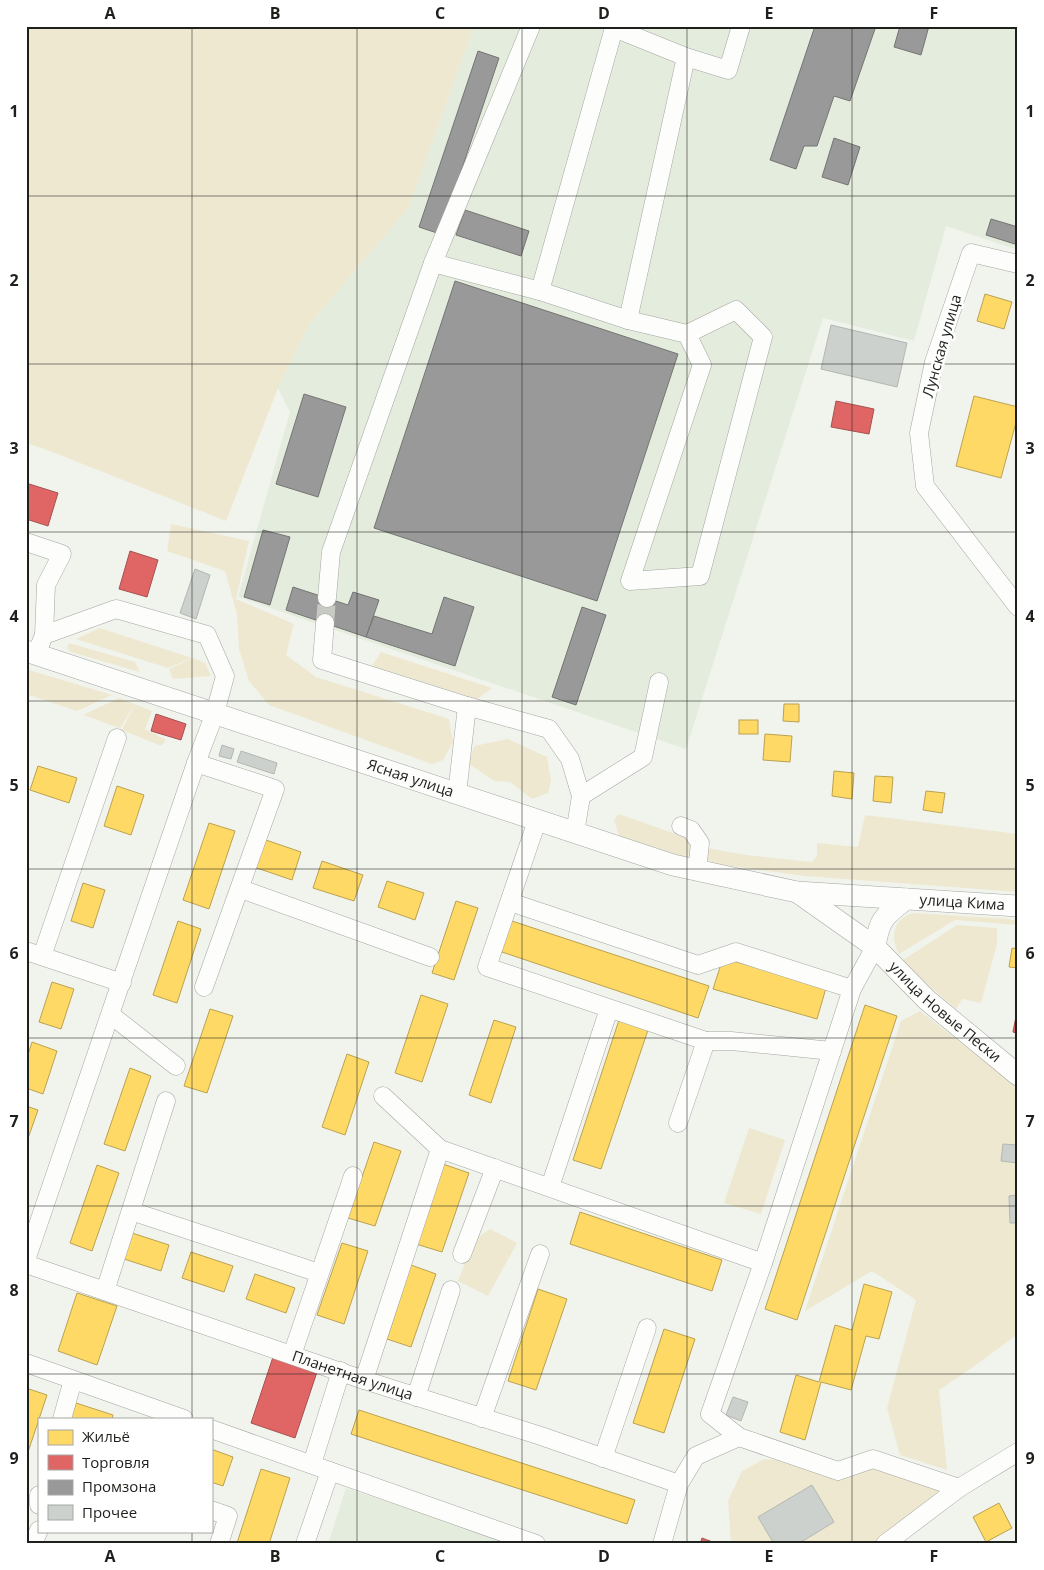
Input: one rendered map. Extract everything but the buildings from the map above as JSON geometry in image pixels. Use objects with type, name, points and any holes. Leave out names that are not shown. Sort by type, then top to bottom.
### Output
[{"type":"main road","name":"Ясная улица","points":[[31,652],[673,865],[797,892]]},
{"type":"main road","name":"улица Кима","points":[[797,892],[1018,906]]},
{"type":"main road","name":"улица Новые Пески","points":[[797,892],[875,948],[927,1000],[1018,1075]]},
{"type":"main road","points":[[875,948],[880,923],[885,914],[906,899]]},
{"type":"street","points":[[327,598],[331,552],[433,263],[531,26]]},
{"type":"street","points":[[540,291],[614,27],[686,57],[728,70],[741,26]]},
{"type":"street","points":[[628,320],[686,57]]},
{"type":"street","name":"Лунская улица","points":[[1018,264],[971,253],[934,362],[919,432],[924,486],[1018,607]]},
{"type":"street","points":[[433,263],[540,291],[628,320],[687,334],[736,310],[763,336],[700,576],[630,581],[702,365],[687,334]]},
{"type":"street","points":[[26,542],[62,554],[46,585],[44,635]]},
{"type":"street","points":[[26,1260],[196,763],[215,713],[225,676],[206,635],[116,609],[44,635],[31,652]]},
{"type":"street","points":[[325,623],[322,660],[467,706],[549,729],[570,759],[581,796],[574,833]]},
{"type":"street","points":[[581,796],[643,757],[659,682]]},
{"type":"street","points":[[457,794],[467,706]]},
{"type":"street","points":[[117,738],[34,954],[122,982]]},
{"type":"street","points":[[196,763],[275,789],[241,889],[204,987]]},
{"type":"street","points":[[537,821],[487,967],[706,1042],[731,1041],[832,1051]]},
{"type":"street","points":[[681,826],[691,830],[700,843],[697,871]]},
{"type":"street","points":[[241,889],[430,957]]},
{"type":"street","points":[[510,902],[698,965],[736,952],[852,989]]},
{"type":"street","points":[[875,948],[852,989],[763,1263],[710,1414],[739,1437],[838,1471],[873,1460],[959,1488]]},
{"type":"street","points":[[550,1186],[610,1009]]},
{"type":"street","points":[[111,1015],[176,1066]]},
{"type":"street","points":[[678,1123],[706,1042]]},
{"type":"street","points":[[383,1096],[440,1148],[763,1263]]},
{"type":"street","points":[[105,1291],[166,1101]]},
{"type":"street","points":[[364,1380],[440,1148]]},
{"type":"street","points":[[462,1254],[495,1168]]},
{"type":"street","points":[[292,1355],[353,1176]]},
{"type":"street","points":[[131,1210],[319,1273]]},
{"type":"street","points":[[482,1418],[540,1254]]},
{"type":"street","name":"Планетная улица","points":[[26,1264],[364,1380],[679,1484]]},
{"type":"street","points":[[416,1397],[451,1290]]},
{"type":"street","points":[[603,1458],[647,1328]]},
{"type":"street","points":[[26,1363],[181,1418]]},
{"type":"street","points":[[312,1464],[341,1371]]},
{"type":"street","points":[[62,1418],[74,1380]]},
{"type":"street","points":[[212,1429],[536,1544]]},
{"type":"street","points":[[662,1544],[679,1484],[696,1456],[739,1437]]},
{"type":"street","points":[[887,1543],[908,1525],[959,1488],[1018,1452]]},
{"type":"street","points":[[305,1544],[330,1471]]},
{"type":"street","points":[[212,1510],[228,1516],[219,1544]]},
{"type":"street","points":[[34,1544],[38,1532]]},
{"type":"shaded area","points":[[26,26],[474,26],[409,207],[309,325],[278,388],[226,521],[26,443]]},
{"type":"shaded area","points":[[474,26],[1018,26],[1018,250],[946,226],[914,341],[823,318],[686,749],[238,597],[290,412],[278,388],[309,325],[409,207]]},
{"type":"shaded area","points":[[171,524],[249,541],[236,599],[294,624],[286,655],[316,677],[449,719],[453,742],[443,760],[432,764],[269,705],[249,681],[239,649],[237,614],[225,571],[167,551]]},
{"type":"shaded area","points":[[100,628],[192,658],[168,668],[76,639]]},
{"type":"shaded area","points":[[69,643],[135,662],[140,672],[71,652],[67,648]]},
{"type":"shaded area","points":[[381,652],[492,688],[477,699],[372,666]]},
{"type":"shaded area","points":[[193,658],[205,663],[211,676],[173,679],[169,669]]},
{"type":"shaded area","points":[[26,669],[112,695],[77,711],[26,694]]},
{"type":"shaded area","points":[[119,698],[152,711],[145,729],[166,740],[161,746],[122,730],[134,705],[120,728],[83,715]]},
{"type":"shaded area","points":[[508,739],[547,757],[551,780],[548,793],[532,799],[510,782],[494,781],[469,764],[474,746]]},
{"type":"shaded area","points":[[619,814],[687,838],[690,850],[687,858],[619,836],[614,820]]},
{"type":"shaded area","points":[[865,815],[1018,834],[1018,892],[805,876],[716,864],[703,857],[707,848],[746,855],[812,862],[817,856],[817,843],[858,847]]},
{"type":"shaded area","points":[[913,913],[1009,919],[1018,921],[1018,925],[955,920],[899,954],[896,948],[895,929],[901,920]]},
{"type":"shaded area","points":[[957,925],[997,928],[997,944],[981,1003],[962,999],[956,1009],[911,970],[903,960]]},
{"type":"shaded area","points":[[920,1011],[1018,1087],[1018,1334],[939,1390],[947,1470],[900,1455],[887,1408],[916,1300],[872,1271],[805,1311],[901,1021]]},
{"type":"shaded area","points":[[749,1128],[785,1140],[761,1214],[724,1203]]},
{"type":"shaded area","points":[[490,1229],[517,1243],[488,1296],[458,1281],[474,1240]]},
{"type":"shaded area","points":[[764,1459],[792,1460],[848,1478],[873,1467],[938,1486],[945,1492],[886,1538],[873,1544],[731,1544],[728,1501],[742,1471]]},
{"type":"shaded area","points":[[346,1488],[514,1544],[328,1544]]},
{"type":"tunnel","points":[[325,623],[327,598]]}]
